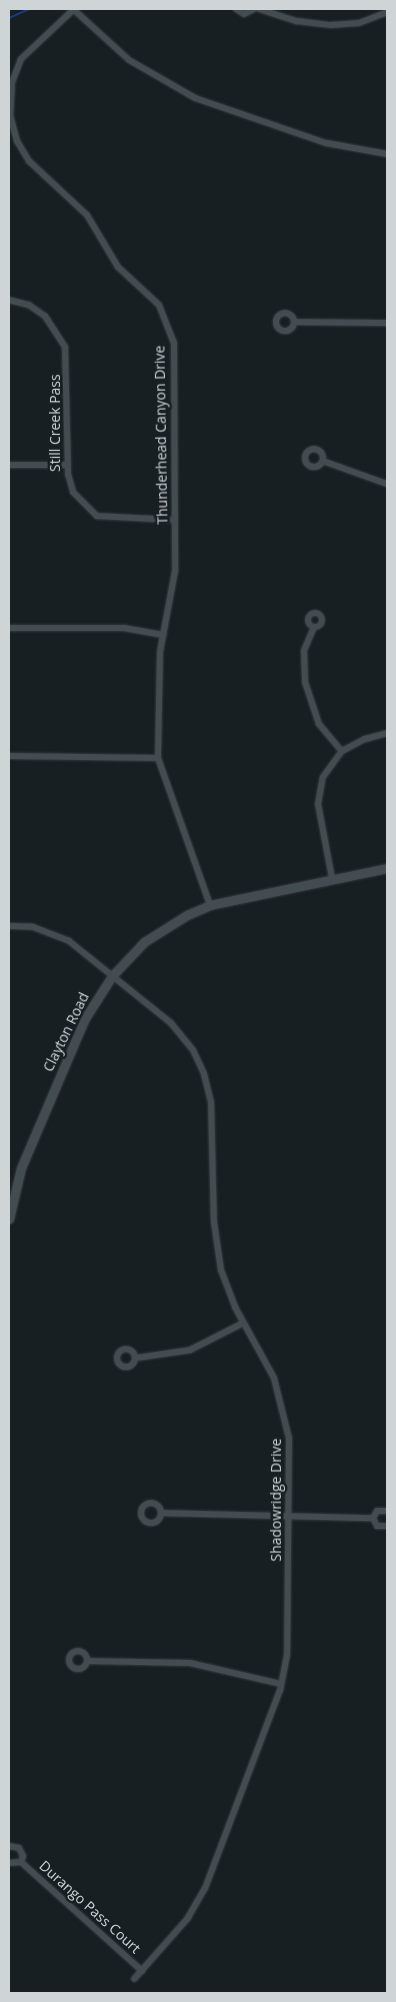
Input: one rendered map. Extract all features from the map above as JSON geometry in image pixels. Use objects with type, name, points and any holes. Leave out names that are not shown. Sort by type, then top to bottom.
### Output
[{"type":"main road","name":"Clayton Road","points":[[9,1219],[17,1180],[84,1020],[112,976],[150,938],[210,904],[387,868]]},
{"type":"street","points":[[73,9],[129,60],[194,98],[326,143],[387,154]]},
{"type":"street","name":"Thunderhead Canyon Drive","points":[[73,9],[20,58],[12,82],[10,115],[17,141],[28,161],[87,215],[118,267],[159,305],[176,352],[175,571],[158,670],[158,758],[210,904]]},
{"type":"street","points":[[236,9],[244,14],[254,9]]},
{"type":"street","points":[[259,9],[297,21],[331,26],[359,23],[387,12]]},
{"type":"street","name":"Still Creek Pass","points":[[9,300],[29,305],[45,316],[65,348],[68,362],[67,465],[72,492],[97,516],[175,520]]},
{"type":"street","points":[[294,322],[387,323]]},
{"type":"street","points":[[323,461],[387,484]]},
{"type":"street","points":[[9,465],[67,465]]},
{"type":"street","points":[[314,627],[304,651],[305,682],[319,724],[342,751]]},
{"type":"street","points":[[9,628],[124,628],[163,635]]},
{"type":"street","points":[[332,878],[318,804],[324,777],[342,751],[365,739],[387,733]]},
{"type":"street","points":[[9,756],[158,758]]},
{"type":"street","name":"Shadowridge Drive","points":[[9,926],[33,927],[61,937],[177,1030],[193,1050],[204,1074],[213,1121],[216,1249],[225,1284],[243,1323],[271,1372],[285,1414],[290,1452],[287,1655],[281,1684],[205,1888],[188,1918],[134,1979]]},
{"type":"street","points":[[136,1358],[190,1350],[243,1323]]},
{"type":"street","points":[[373,1518],[377,1510],[387,1511]]},
{"type":"street","points":[[161,1513],[373,1518]]},
{"type":"street","points":[[373,1518],[377,1526],[387,1526]]},
{"type":"street","points":[[88,1661],[190,1663],[281,1684]]},
{"type":"street","name":"Durango Pass Court","points":[[9,1846],[19,1848],[22,1862],[142,1971]]},
{"type":"street","name":"Durango Pass Court","points":[[9,1863],[22,1862]]},
{"type":"waterway","points":[[9,18],[29,9]]}]
